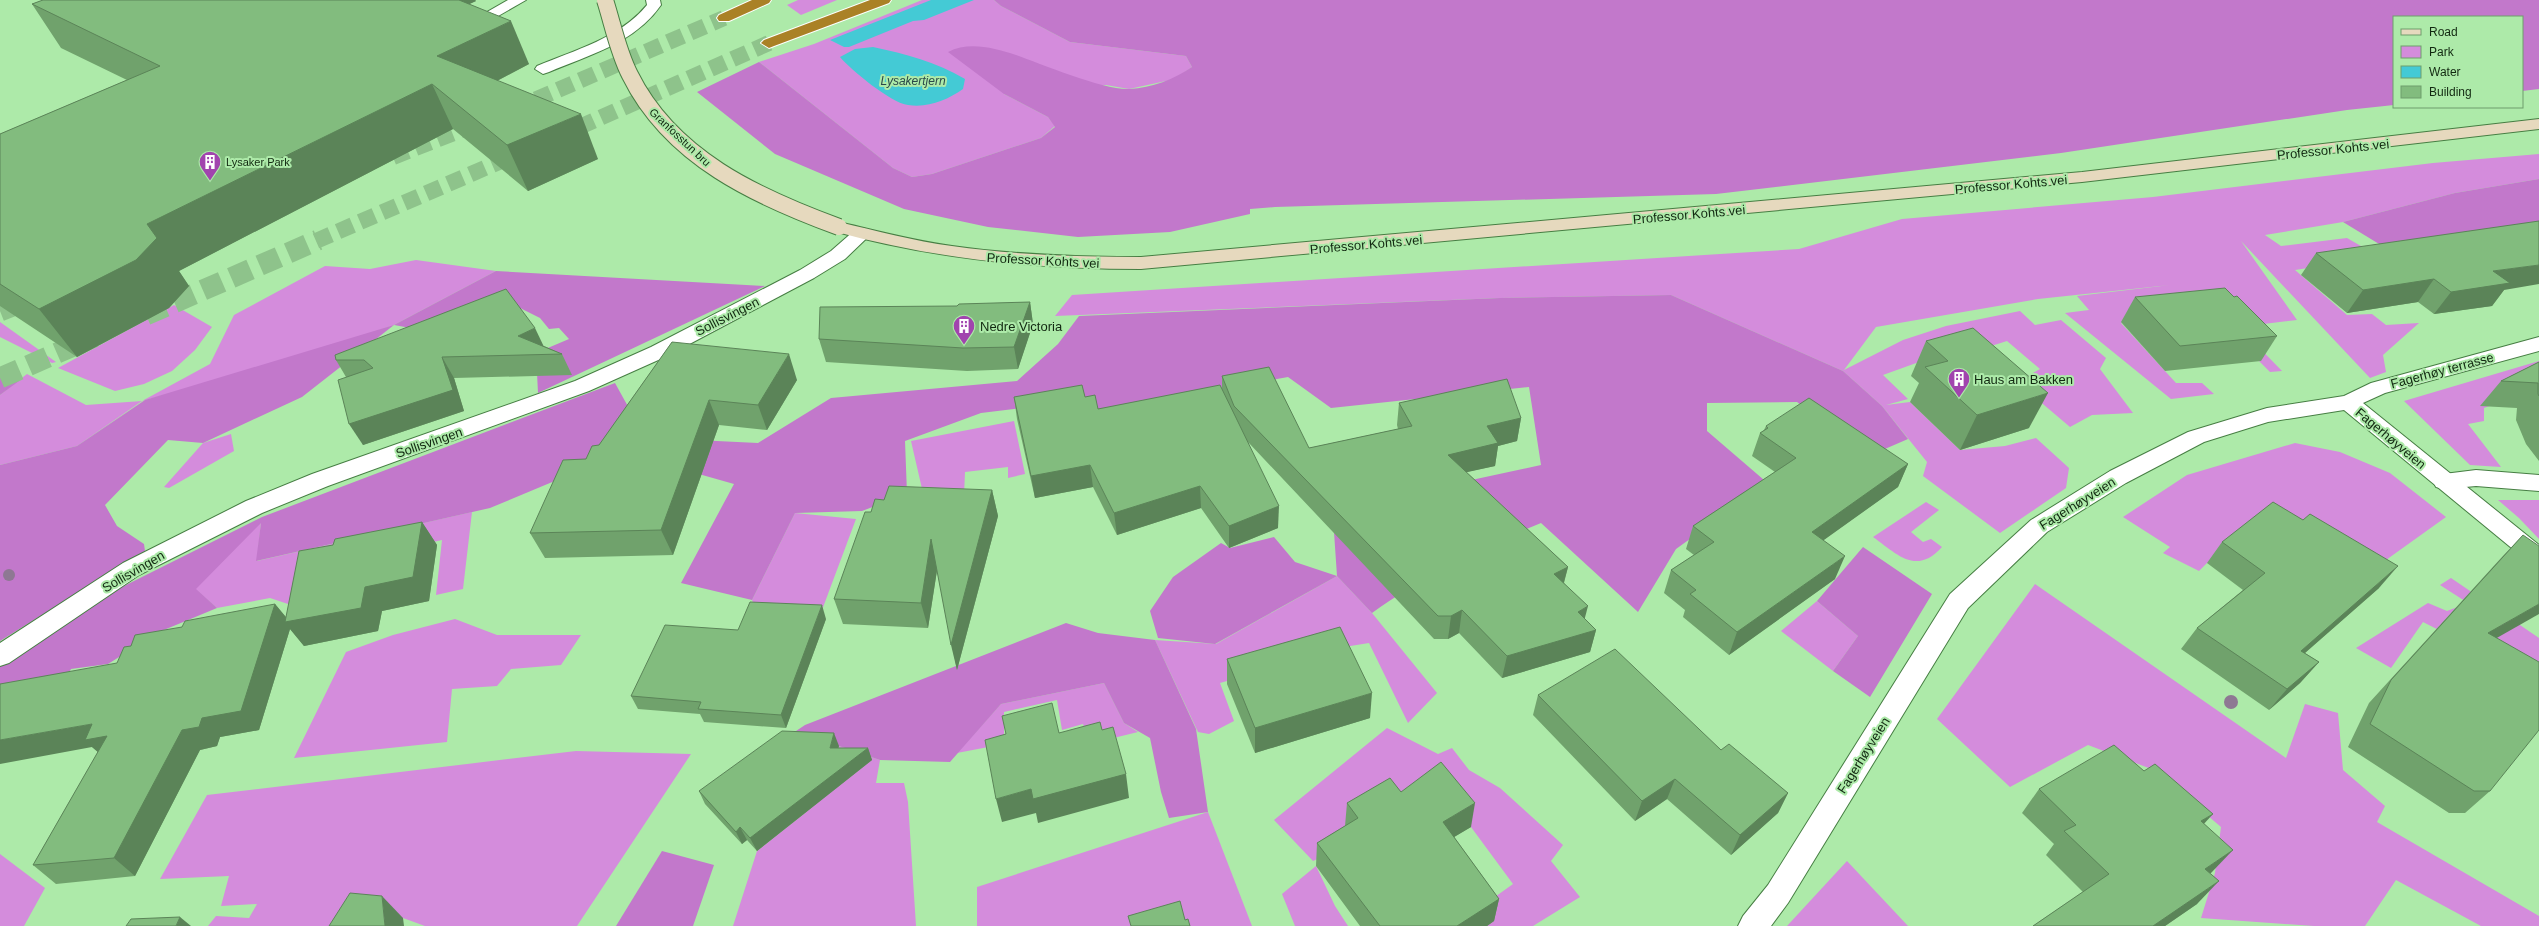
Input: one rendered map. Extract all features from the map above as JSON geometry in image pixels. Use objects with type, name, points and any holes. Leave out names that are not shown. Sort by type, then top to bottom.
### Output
[{"type":"highway","points":[[724,18],[764,0]]},
{"type":"highway","points":[[863,0],[770,43],[884,0]]},
{"type":"main road","name":"Granfosstun bru","points":[[605,0],[634,82],[648,107],[664,126],[711,167],[736,183],[806,215],[839,227]]},
{"type":"main road","name":"Professor Kohts vei","points":[[839,227],[916,247],[1012,260],[1079,264],[1141,263],[2082,177],[2539,124]]},
{"type":"street","points":[[455,34],[519,0]]},
{"type":"street","points":[[543,69],[629,31],[646,18],[654,5],[653,0]]},
{"type":"street","name":"Sollisvingen","points":[[0,656],[131,569],[254,507],[320,480],[582,386],[658,352],[807,274],[838,256],[862,234]]},
{"type":"street","name":"Fagerhøy terrasse","points":[[2348,402],[2378,388],[2409,381],[2539,344]]},
{"type":"street","name":"Fagerhøyveien","points":[[1753,926],[1778,894],[1959,601],[2039,526],[2118,477],[2196,437],[2267,415],[2348,402],[2444,482],[2539,558]]},
{"type":"street","points":[[2444,482],[2476,478],[2539,483]]},
{"type":"green space","points":[[798,0],[837,0],[801,15],[787,5]]},
{"type":"green space","points":[[922,0],[994,0],[1001,6],[1070,42],[1186,56],[1192,67],[1175,79],[1129,89],[1106,85],[1004,94],[1048,117],[1055,126],[1041,138],[932,174],[912,177],[893,168],[759,62],[814,44]]},
{"type":"green space","points":[[2539,154],[2539,179],[2455,193],[2343,222],[2265,235],[2281,246],[2347,238],[2380,257],[2295,270],[2347,315],[2372,314],[2386,325],[2419,323],[2383,355],[2386,372],[2370,378],[2241,241],[2297,320],[2239,327],[2282,371],[2270,372],[2204,306],[2121,323],[2176,383],[2202,383],[2214,394],[2171,399],[2065,313],[2089,310],[2077,296],[2170,285],[2038,299],[1876,327],[1844,370],[1903,340],[1946,326],[2020,311],[2035,325],[2061,320],[2106,358],[2100,369],[2133,413],[2092,415],[2070,427],[2017,382],[2040,369],[2007,341],[1991,346],[1955,349],[1883,375],[1908,399],[1886,405],[1910,402],[1960,450],[2005,446],[2036,438],[2069,468],[2066,488],[2000,533],[1923,476],[1927,462],[1882,406],[1843,371],[1671,295],[1500,298],[1055,316],[1072,295],[1799,249],[1902,219],[2153,197],[2433,163]]},
{"type":"green space","points":[[416,260],[496,271],[394,325],[316,352],[142,401],[210,364],[234,315],[325,266],[370,269]]},
{"type":"green space","points":[[174,305],[212,327],[195,350],[172,371],[144,384],[115,391],[58,368]]},
{"type":"green space","points":[[0,322],[56,362],[52,363],[0,337]]},
{"type":"green space","points":[[2539,361],[2539,375],[2492,405],[2484,408],[2484,421],[2468,424],[2501,467],[2470,465],[2404,401]]},
{"type":"green space","points":[[27,374],[86,405],[142,401],[77,446],[0,465],[0,395]]},
{"type":"green space","points":[[1014,421],[1025,474],[1008,478],[1008,467],[965,472],[964,495],[923,493],[911,441]]},
{"type":"green space","points":[[231,434],[234,451],[169,488],[164,487],[203,443]]},
{"type":"green space","points":[[2295,443],[2340,452],[2390,473],[2446,517],[2379,565],[2207,563],[2199,571],[2163,553],[2170,547],[2123,517],[2187,475]]},
{"type":"green space","points":[[2498,500],[2539,500],[2539,539],[2519,518]]},
{"type":"green space","points":[[1926,502],[1939,510],[1911,532],[1923,542],[1931,539],[1942,547],[1933,556],[1924,560],[1915,561],[1907,559],[1890,550],[1873,537]]},
{"type":"green space","points":[[472,512],[463,589],[436,595],[442,540],[346,562],[291,605],[270,598],[217,608],[195,589],[261,522],[257,561]]},
{"type":"green space","points":[[795,513],[856,519],[819,618],[758,612],[752,600]]},
{"type":"green space","points":[[1337,576],[1372,613],[1437,693],[1408,723],[1369,643],[1344,647],[1220,683],[1234,721],[1209,734],[1198,732],[1155,640],[1216,644]]},
{"type":"green space","points":[[2451,578],[2539,638],[2539,666],[2525,674],[2423,622],[2391,668],[2356,648],[2428,603],[2447,611],[2468,603],[2440,585]]},
{"type":"green space","points":[[2035,584],[2286,758],[2305,704],[2338,713],[2343,770],[2385,806],[2377,822],[2539,916],[2539,926],[2481,926],[2396,880],[2365,926],[2314,926],[2201,918],[2215,873],[2221,827],[2154,770],[2088,745],[2010,787],[1937,719]]},
{"type":"green space","points":[[1817,601],[1858,636],[1833,671],[1781,631]]},
{"type":"green space","points":[[455,619],[497,635],[581,635],[561,665],[511,669],[497,686],[452,689],[447,742],[294,758],[346,652],[393,635]]},
{"type":"green space","points":[[1104,683],[1124,723],[1138,732],[1089,744],[1083,724],[1062,730],[1057,700],[1004,712],[1004,744],[957,753],[1001,704]]},
{"type":"green space","points":[[1387,728],[1438,754],[1452,748],[1469,770],[1500,788],[1563,845],[1551,861],[1580,897],[1533,926],[1473,926],[1485,904],[1513,884],[1471,827],[1436,788],[1356,842],[1313,861],[1274,820]]},
{"type":"green space","points":[[839,746],[880,760],[876,783],[904,783],[908,802],[916,926],[733,926],[757,851],[805,813],[811,806],[830,773]]},
{"type":"green space","points":[[576,751],[691,754],[577,926],[425,926],[403,918],[359,926],[208,926],[216,916],[249,918],[257,904],[221,906],[229,876],[160,879],[207,795]]},
{"type":"green space","points":[[1208,812],[1252,926],[977,926],[977,887]]},
{"type":"green space","points":[[0,854],[45,888],[24,926],[0,926]]},
{"type":"green space","points":[[1847,861],[1908,926],[1787,926]]},
{"type":"green space","points":[[1316,866],[1335,906],[1348,926],[1295,926],[1282,894]]},
{"type":"shaded area","points":[[994,0],[2539,0],[2539,89],[2523,91],[2523,16],[2393,16],[2393,105],[2347,110],[2061,153],[1716,194],[1275,207],[1250,209],[1250,214],[1170,232],[1078,237],[988,227],[904,209],[775,154],[697,92],[759,62],[893,168],[912,177],[932,174],[1041,138],[1055,127],[1048,117],[1004,94],[948,52],[973,46],[990,48],[1016,55],[1106,86],[1130,89],[1154,85],[1170,79],[1192,67],[1186,56],[1070,42],[1001,6]]},
{"type":"shaded area","points":[[2539,179],[2539,230],[2407,261],[2343,222],[2455,193]]},
{"type":"shaded area","points":[[496,271],[765,286],[538,393],[536,353],[569,339],[559,328],[549,329],[540,318],[518,307],[444,334],[394,325]]},
{"type":"shaded area","points":[[1671,295],[1843,371],[1882,406],[1908,439],[1871,455],[1797,402],[1707,403],[1707,431],[1786,499],[1747,498],[1676,549],[1638,612],[1541,523],[1498,541],[1454,563],[1411,587],[1372,613],[1337,576],[1334,532],[1439,487],[1541,465],[1529,387],[1331,408],[1288,377],[1149,403],[1120,480],[1090,400],[981,413],[905,441],[907,494],[862,511],[795,513],[752,600],[681,583],[734,484],[667,465],[675,439],[758,443],[831,398],[1017,381],[1058,344],[1079,316],[1500,298]]},
{"type":"shaded area","points":[[394,325],[302,397],[203,443],[168,440],[105,505],[117,526],[144,544],[145,551],[0,641],[0,465],[77,446],[145,400]]},
{"type":"shaded area","points":[[0,369],[19,381],[0,395]]},
{"type":"shaded area","points":[[615,383],[641,430],[581,470],[490,508],[256,561],[261,523],[196,589],[217,608],[159,632],[108,664],[71,669],[60,691],[0,705],[0,667],[114,591],[262,517]]},
{"type":"shaded area","points":[[1274,537],[1295,562],[1337,576],[1215,644],[1158,638],[1150,611],[1173,577],[1221,543],[1230,548]]},
{"type":"shaded area","points":[[1863,547],[1932,594],[1870,697],[1833,671],[1858,636],[1817,601]]},
{"type":"shaded area","points":[[1066,623],[1098,633],[1155,640],[1196,729],[1208,812],[1169,818],[1161,792],[1150,738],[1124,723],[1104,683],[1001,704],[950,762],[880,760],[839,746],[806,745],[787,737],[805,725]]},
{"type":"shaded area","points":[[662,851],[714,865],[693,926],[616,926]]},
{"type":"water","points":[[931,0],[974,0],[924,20],[913,21],[849,47],[844,47],[830,40]]},
{"type":"water","name":"Lysakertjern","points":[[873,47],[932,63],[954,73],[965,79],[963,89],[951,97],[930,104],[916,106],[901,103],[872,85],[853,70],[840,57],[855,49]]},
{"type":"building","name":"Lysaker Park","points":[[43,0],[459,0],[511,21],[437,56],[581,114],[507,145],[432,84],[147,224],[157,238],[136,260],[39,309],[0,284],[0,134],[160,66],[32,4]]},
{"type":"building","points":[[2539,221],[2539,265],[2493,271],[2510,283],[2451,292],[2434,279],[2363,290],[2316,253]]},
{"type":"building","points":[[2225,288],[2234,297],[2237,296],[2277,336],[2180,346],[2135,297]]},
{"type":"building","points":[[506,289],[535,328],[518,336],[562,354],[442,357],[453,390],[349,424],[338,380],[373,368],[364,360],[336,360],[335,355]]},
{"type":"building","points":[[1030,302],[1014,347],[963,348],[819,339],[820,307],[957,306],[959,304]]},
{"type":"building","points":[[1973,328],[2048,393],[1977,415],[1925,367],[1948,361],[1926,341]]},
{"type":"building","points":[[672,342],[789,354],[758,405],[709,400],[661,530],[530,533],[563,460],[586,459],[592,446],[599,445]]},
{"type":"building","points":[[2539,362],[2539,396],[2538,383],[2501,381]]},
{"type":"building","points":[[1269,367],[1309,448],[1412,426],[1399,403],[1507,379],[1521,418],[1487,426],[1498,443],[1448,455],[1568,567],[1554,574],[1588,606],[1578,612],[1596,630],[1507,656],[1462,610],[1451,616],[1438,616],[1234,406],[1222,376]]},
{"type":"building","points":[[1082,385],[1085,397],[1095,395],[1098,409],[1220,385],[1279,506],[1229,526],[1200,486],[1114,513],[1090,465],[1031,476],[1014,397]]},
{"type":"building","points":[[1809,398],[1908,464],[1812,532],[1845,556],[1737,632],[1690,594],[1696,590],[1671,570],[1714,542],[1693,526],[1796,458],[1760,433],[1768,428],[1766,426]]},
{"type":"building","points":[[889,486],[992,490],[951,645],[931,539],[921,603],[834,599],[865,512],[871,512],[875,499],[884,500]]},
{"type":"building","points":[[2273,502],[2303,520],[2310,514],[2398,566],[2301,651],[2319,662],[2287,689],[2197,628],[2265,573],[2222,542]]},
{"type":"building","points":[[422,522],[413,577],[365,587],[361,608],[285,622],[299,551],[333,545],[335,539]]},
{"type":"building","points":[[2523,535],[2539,546],[2539,604],[2488,633],[2539,662],[2539,730],[2490,791],[2474,791],[2370,724],[2391,680]]},
{"type":"building","points":[[750,602],[822,605],[781,715],[698,709],[701,702],[631,696],[665,625],[738,630]]},
{"type":"building","points":[[275,604],[241,711],[202,718],[199,727],[182,730],[114,858],[33,865],[107,736],[85,740],[92,724],[0,740],[0,684],[117,663],[124,647],[131,646],[135,635],[182,627],[185,621]]},
{"type":"building","points":[[1340,627],[1372,693],[1255,728],[1227,659]]},
{"type":"building","points":[[1615,649],[1721,750],[1729,744],[1788,793],[1740,835],[1675,779],[1642,801],[1538,695]]},
{"type":"building","points":[[1052,703],[1059,733],[1100,722],[1102,730],[1113,727],[1126,774],[1033,799],[1031,789],[996,799],[985,740],[1006,734],[1002,716]]},
{"type":"building","points":[[782,731],[834,733],[830,748],[868,748],[750,838],[740,827],[736,832],[699,791]]},
{"type":"building","points":[[2114,745],[2144,771],[2155,764],[2213,814],[2201,821],[2233,850],[2205,869],[2219,881],[2153,926],[2033,926],[2109,874],[2064,831],[2076,825],[2039,789]]},
{"type":"building","points":[[1441,762],[1475,803],[1443,822],[1499,899],[1457,926],[1380,926],[1317,843],[1358,818],[1347,803],[1390,778],[1401,792]]},
{"type":"building","points":[[350,893],[382,896],[385,926],[329,926]]},
{"type":"building","points":[[1180,901],[1185,920],[1188,919],[1190,926],[1131,926],[1128,916]]},
{"type":"building","points":[[180,917],[176,926],[126,926],[131,919]]},
{"type":"tunnel","points":[[514,109],[724,18]]},
{"type":"tunnel","points":[[557,137],[769,43]]},
{"type":"tunnel","points":[[393,157],[484,121]]},
{"type":"tunnel","points":[[316,241],[522,152]]},
{"type":"tunnel","points":[[146,315],[318,240]]},
{"type":"tunnel","points":[[0,311],[33,298]]},
{"type":"tunnel","points":[[0,378],[94,337]]},
{"type":"place","name":"Lysaker Park","points":[[210,182]]},
{"type":"place","name":"Nedre Victoria","points":[[964,346]]},
{"type":"place","name":"Haus am Bakken","points":[[1959,398]]}]
